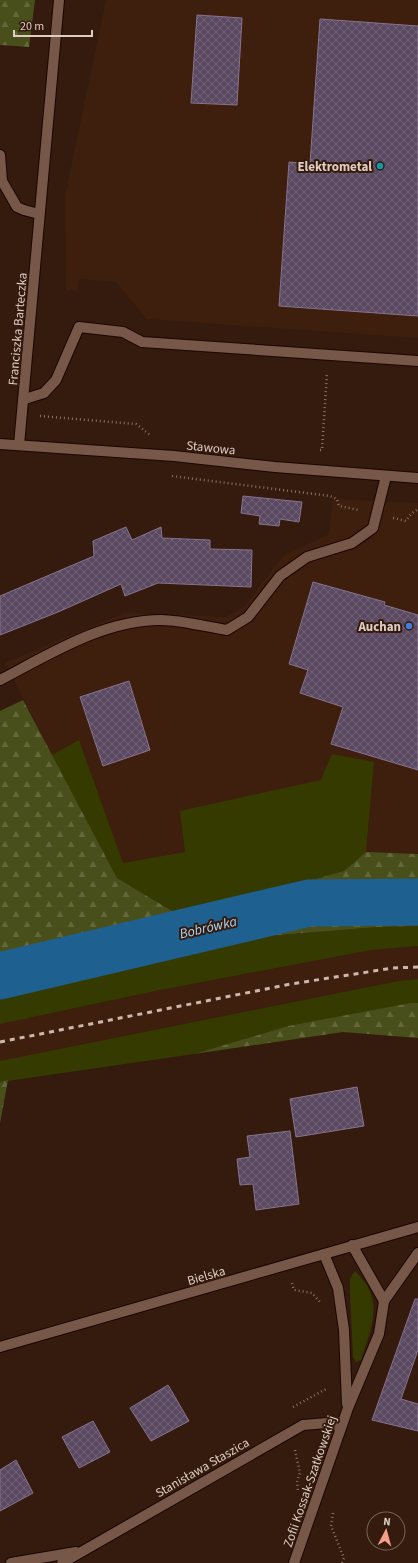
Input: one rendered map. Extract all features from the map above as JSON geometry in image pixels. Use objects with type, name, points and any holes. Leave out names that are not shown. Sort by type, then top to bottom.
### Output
[{"type":"street","name":"Franciszka Barteczka","points":[[19,445],[23,415],[39,214],[59,0]]},
{"type":"street","points":[[0,155],[2,181],[17,207],[39,214]]},
{"type":"street","points":[[24,399],[44,393],[56,380],[79,327],[124,332],[142,342],[418,361]]},
{"type":"street","name":"Stawowa","points":[[0,444],[174,456],[275,467],[418,478]]},
{"type":"street","points":[[0,680],[63,647],[114,626],[162,620],[227,630],[248,617],[280,576],[307,557],[352,542],[373,528],[386,476]]},
{"type":"street","name":"Bielska","points":[[0,1347],[418,1227]]},
{"type":"street","points":[[352,1245],[384,1302],[418,1253]]},
{"type":"street","points":[[324,1254],[338,1288],[344,1330],[348,1408]]},
{"type":"street","name":"Zofii Kossak-Szatkowskiej","points":[[298,1562],[341,1427],[379,1334],[384,1302]]},
{"type":"street","name":"Stanisława Staszica","points":[[62,1563],[80,1551],[303,1425],[327,1423],[341,1427]]},
{"type":"street","name":"Stanisława Staszica","points":[[11,1563],[80,1551]]},
{"type":"path","points":[[315,450],[322,450],[328,355]]},
{"type":"path","points":[[23,415],[136,424],[147,433],[154,436]]},
{"type":"path","points":[[166,476],[330,496],[337,499],[339,506],[406,521],[411,514],[418,509]]},
{"type":"shaded area","points":[[106,0],[418,0],[418,338],[147,319],[116,282],[80,279],[78,291],[66,290],[65,196]]},
{"type":"shaded area","points":[[333,499],[418,503],[418,854],[366,852],[374,762],[322,780],[265,793],[185,852],[123,863],[79,740],[52,755],[5,663],[124,613],[227,617],[245,606],[282,557],[329,534]]},
{"type":"shaded area","points":[[418,946],[418,979],[398,981],[0,1061],[0,1024],[155,991],[371,950]]},
{"type":"green space","points":[[0,0],[35,0],[29,47],[0,45]]},
{"type":"green space","points":[[23,700],[117,878],[182,917],[344,871],[366,852],[418,854],[418,926],[378,927],[267,936],[0,994],[0,711]]},
{"type":"green space","points":[[79,740],[123,863],[185,852],[180,811],[321,780],[332,754],[374,762],[366,852],[344,871],[182,917],[117,878],[52,755]]},
{"type":"green space","points":[[418,926],[418,946],[371,950],[155,991],[0,1024],[0,994],[267,936],[378,927]]},
{"type":"green space","points":[[418,979],[418,1003],[288,1026],[194,1054],[0,1082],[0,1061],[398,981]]},
{"type":"green space","points":[[411,1003],[418,1003],[418,1038],[343,1032],[194,1054],[288,1026]]},
{"type":"green space","points":[[8,1080],[0,1123],[0,1082]]},
{"type":"green space","points":[[355,1271],[370,1292],[373,1303],[372,1324],[369,1335],[361,1360],[356,1362],[353,1357],[350,1292],[350,1279]]},
{"type":"building","points":[[197,15],[242,18],[237,105],[191,103]]},
{"type":"building","name":"Elektrometal","points":[[320,19],[418,26],[418,316],[279,306],[289,162],[310,164]]},
{"type":"building","points":[[243,496],[302,502],[299,522],[280,519],[279,526],[259,524],[260,516],[241,513]]},
{"type":"building","points":[[126,527],[132,540],[161,527],[162,538],[210,540],[210,549],[252,550],[251,587],[158,583],[125,596],[121,584],[58,612],[0,635],[0,596],[94,556],[93,541]]},
{"type":"building","points":[[313,582],[385,602],[384,605],[418,615],[418,770],[331,744],[343,707],[300,693],[308,670],[289,664]]},
{"type":"building","points":[[129,681],[150,750],[103,766],[80,697]]},
{"type":"building","points":[[357,1087],[364,1126],[296,1137],[290,1099]]},
{"type":"building","points":[[290,1131],[299,1204],[256,1210],[253,1184],[240,1185],[237,1159],[250,1157],[247,1136]]},
{"type":"building","points":[[415,1299],[418,1299],[418,1350],[401,1399],[418,1404],[418,1431],[372,1420]]},
{"type":"building","points":[[168,1385],[189,1421],[151,1441],[130,1408]]},
{"type":"building","points":[[93,1421],[110,1452],[79,1468],[62,1437]]},
{"type":"building","points":[[16,1460],[33,1493],[0,1511],[0,1470]]},
{"type":"waterway","name":"Bobrówka","points":[[0,976],[309,903],[418,902]]},
{"type":"railway","points":[[0,1042],[291,984],[393,968],[418,967]]},
{"type":"place","name":"Elektrometal","points":[[380,166]]},
{"type":"place","name":"Auchan","points":[[409,626]]}]
